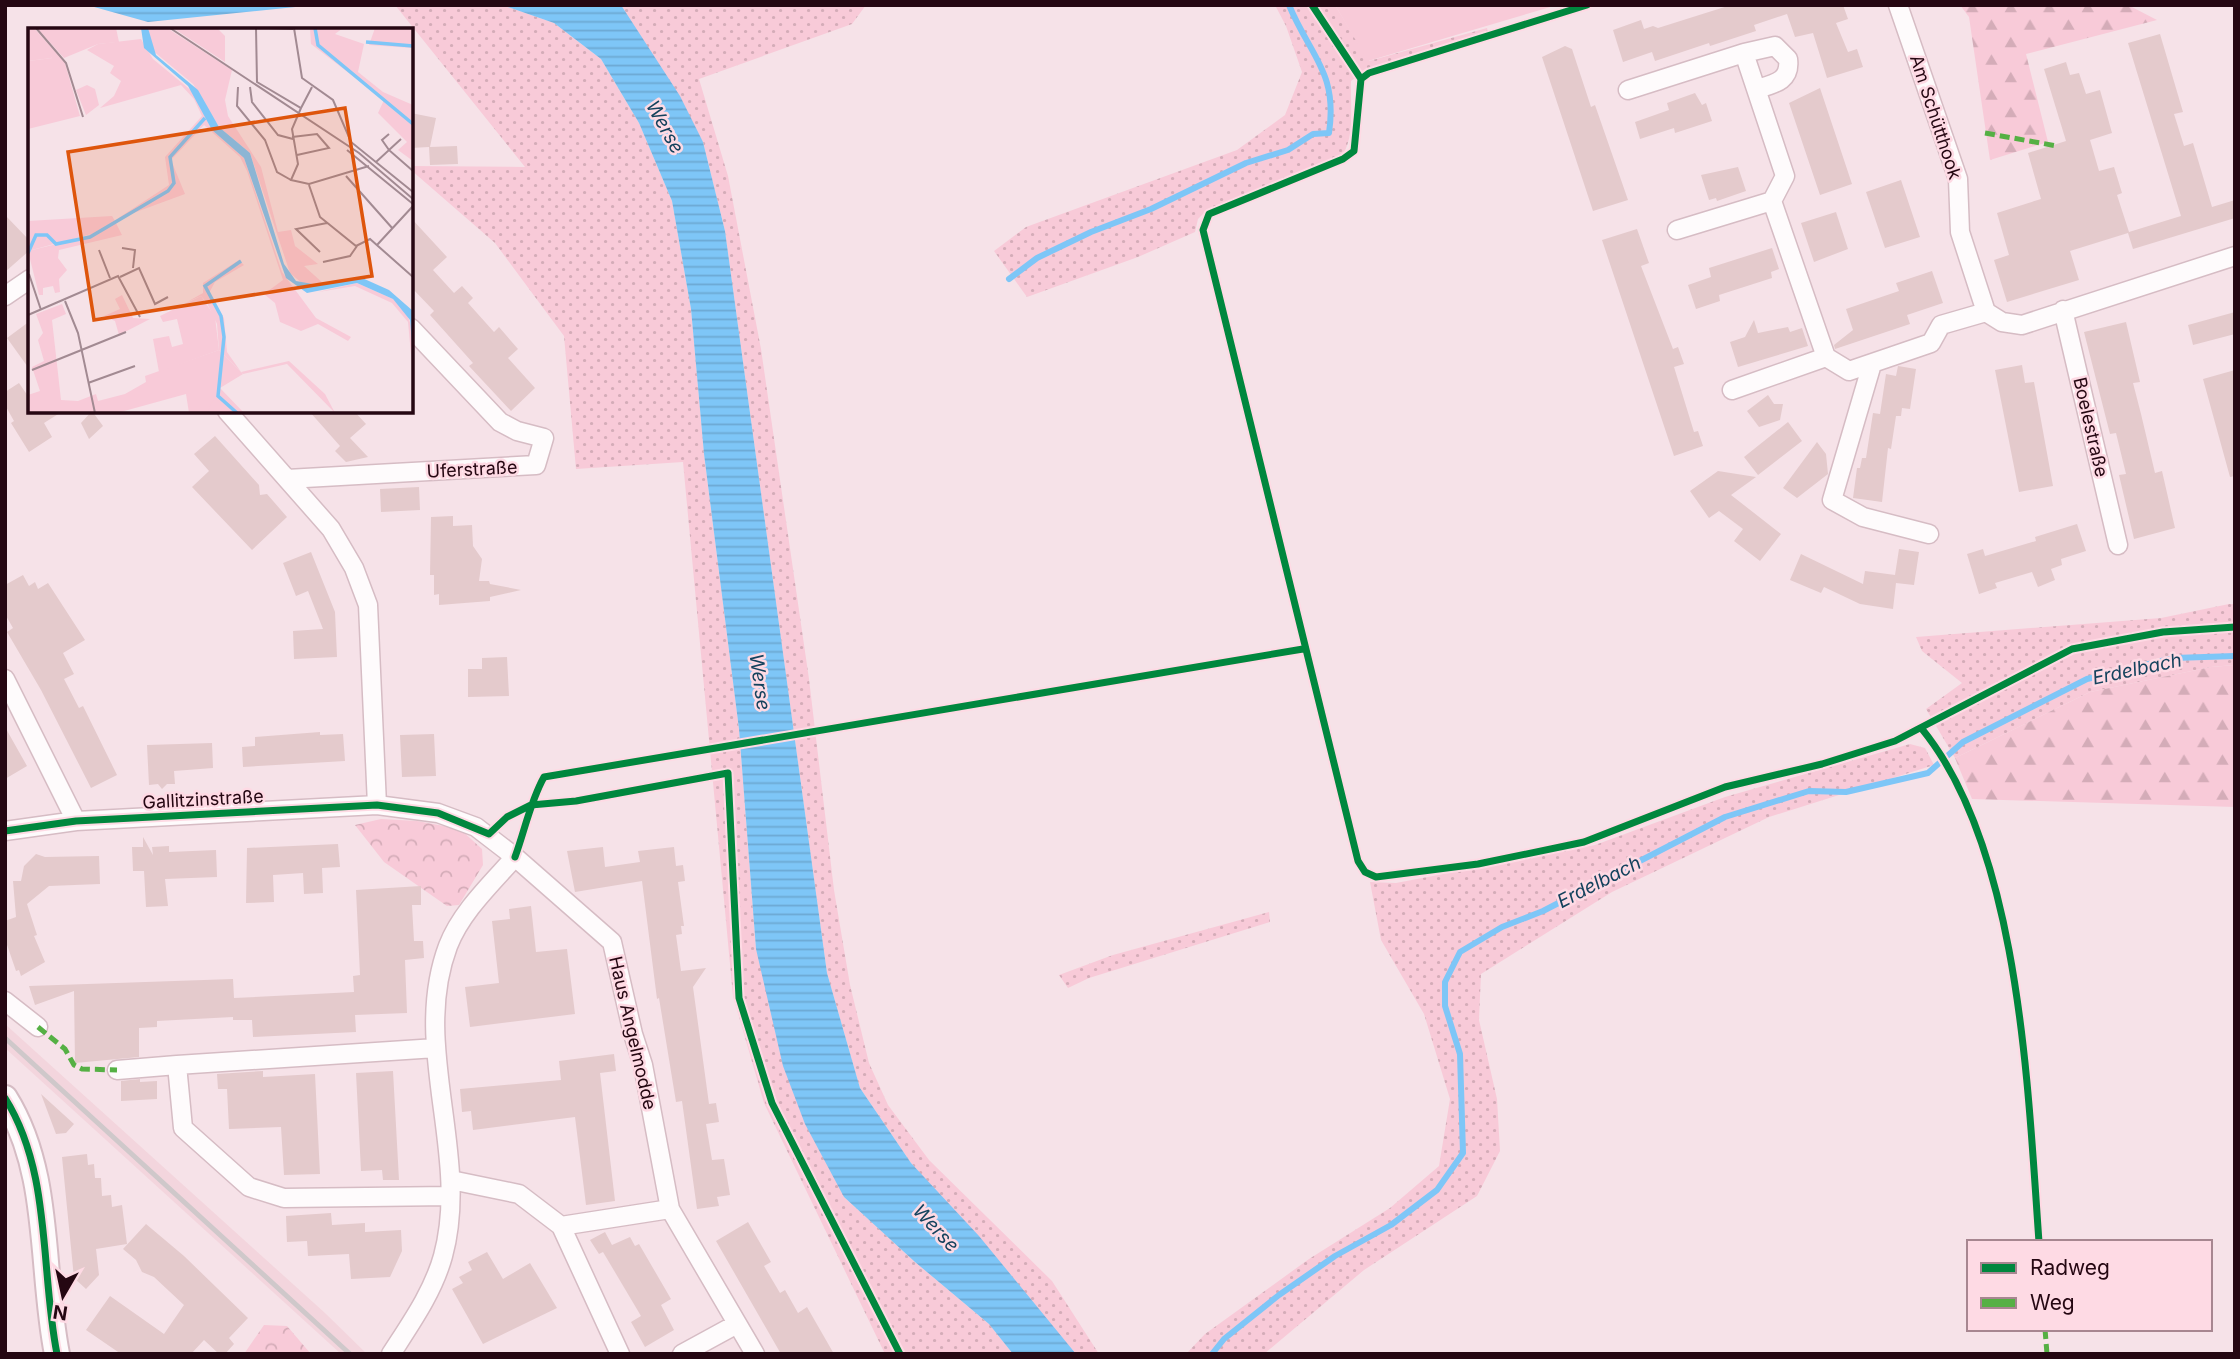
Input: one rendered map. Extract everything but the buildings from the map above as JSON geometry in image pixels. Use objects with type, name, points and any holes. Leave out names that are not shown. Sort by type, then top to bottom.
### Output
[{"type":"street","name":"Am Schütthook","points":[[1898,5],[1958,179],[1960,232],[1986,312]]},
{"type":"street","points":[[1628,90],[1744,53],[1775,46],[1788,59],[1788,71],[1781,81],[1757,89]]},
{"type":"street","points":[[1677,230],[1772,201],[1786,176],[1744,53]]},
{"type":"street","points":[[1772,201],[1826,357],[1849,371],[1931,343],[1941,325],[1986,312],[2002,322],[2022,325],[2235,256]]},
{"type":"street","points":[[5,296],[28,280]]},
{"type":"street","name":"Boelestraße","points":[[2063,310],[2118,545]]},
{"type":"street","name":"Uferstraße","points":[[287,479],[536,465],[544,438],[517,431],[500,422],[413,330]]},
{"type":"street","points":[[1732,390],[1826,357]]},
{"type":"street","points":[[1872,364],[1832,500],[1863,517],[1929,534]]},
{"type":"street","points":[[229,413],[331,529],[354,568],[368,605],[377,805]]},
{"type":"street","points":[[5,679],[76,821]]},
{"type":"street","name":"Gallitzinstraße","points":[[5,831],[76,821],[377,805],[404,806]]},
{"type":"street","name":"Haus Angelmodde","points":[[404,806],[438,813],[476,827],[515,857],[612,942],[633,1034],[643,1065],[670,1209],[755,1354]]},
{"type":"street","points":[[391,1354],[422,1306],[443,1256],[451,1188],[436,1048],[435,1003],[449,944],[476,901],[515,857]]},
{"type":"street","points":[[5,1001],[38,1027]]},
{"type":"street","points":[[117,1070],[436,1048]]},
{"type":"street","points":[[177,1065],[183,1128],[249,1187],[284,1198],[451,1188],[519,1194],[561,1226],[620,1354]]},
{"type":"street","points":[[5,1098],[23,1134],[37,1186],[57,1354]]},
{"type":"street","points":[[561,1226],[670,1209]]},
{"type":"street","points":[[682,1354],[737,1324]]},
{"type":"shaded area","points":[[5,1024],[367,1354],[341,1354],[5,1048]]},
{"type":"green space","points":[[395,5],[502,5],[554,23],[601,59],[639,123],[672,201],[691,309],[704,454],[739,729],[756,949],[844,1197],[915,1262],[989,1324],[1013,1354],[885,1354],[764,1103],[733,996],[683,462],[576,469],[564,336],[495,243],[413,172],[413,166],[525,167]]},
{"type":"green space","points":[[621,5],[866,5],[852,24],[699,79],[728,176],[761,349],[809,679],[834,890],[850,985],[869,1063],[888,1105],[929,1160],[1052,1281],[1099,1354],[1076,1354],[911,1163],[860,1088],[827,973],[725,231],[703,142]]},
{"type":"green space","points":[[1275,5],[1335,5],[1369,61],[1487,28],[1488,32],[1364,71],[1351,81],[1350,132],[1340,158],[1206,211],[1198,219],[1195,232],[1138,257],[1027,297],[994,251],[1026,227],[1237,150],[1285,115],[1302,72],[1286,26]]},
{"type":"green space","points":[[1335,5],[1557,5],[1368,61]]},
{"type":"green space","points":[[1960,5],[2128,5],[2157,20],[2026,54],[2048,142],[1990,160],[1969,17]]},
{"type":"green space","points":[[2235,604],[2235,665],[2211,667],[2090,692],[1955,758],[1926,709],[1962,683],[1922,651],[1916,637],[2161,618]]},
{"type":"green space","points":[[2235,665],[2235,807],[1972,799],[1955,758],[2090,692],[2211,667]]},
{"type":"green space","points":[[1910,744],[1925,748],[1934,765],[1769,817],[1612,892],[1481,974],[1479,1020],[1497,1099],[1500,1151],[1477,1196],[1364,1270],[1264,1354],[1186,1354],[1205,1334],[1309,1259],[1390,1208],[1439,1166],[1450,1099],[1424,1014],[1381,940],[1370,882],[1396,883],[1595,845],[1725,797]]},
{"type":"green space","points":[[381,819],[417,821],[460,829],[482,849],[483,865],[459,905],[447,906],[384,862],[355,825]]},
{"type":"green space","points":[[1269,912],[1270,922],[1089,978],[1068,988],[1059,975],[1113,955]]},
{"type":"green space","points":[[264,1325],[287,1326],[311,1354],[244,1354]]},
{"type":"water","points":[[87,5],[315,5],[148,22]]},
{"type":"water","name":"Werse","points":[[502,5],[621,5],[680,96],[703,142],[725,231],[827,973],[860,1088],[911,1163],[979,1236],[1076,1354],[1013,1354],[989,1324],[915,1262],[844,1197],[805,1124],[783,1066],[756,949],[739,729],[704,454],[691,309],[672,201],[639,123],[601,59],[554,23]]},
{"type":"pier","points":[[796,731],[797,738],[737,748],[737,740]]},
{"type":"waterway","points":[[1009,279],[1037,258],[1091,232],[1151,209],[1246,163],[1288,150],[1313,134],[1329,133],[1331,112],[1326,79],[1289,5]]},
{"type":"waterway","name":"Erdelbach","points":[[1212,1354],[1224,1339],[1279,1295],[1335,1256],[1391,1225],[1437,1190],[1463,1153],[1460,1054],[1445,1006],[1445,982],[1460,952],[1502,927],[1543,911],[1725,817],[1809,791],[1846,792],[1928,773],[1963,742],[2087,679],[2174,658],[2235,656]]},
{"type":"railway","points":[[5,1038],[350,1354]]},
{"type":"marked path","points":[[1985,133],[2057,146]]},
{"type":"marked path","points":[[38,1027],[65,1049],[74,1065],[82,1069],[117,1070]]},
{"type":"marked path","points":[[2045,1331],[2047,1354]]},
{"type":"cycle path","points":[[1312,5],[1361,79],[1354,151],[1343,159],[1209,214],[1203,230],[1358,861],[1365,872],[1376,877],[1478,864],[1584,842],[1725,787],[1822,764],[1895,741],[2072,649],[2163,632],[2235,627]]},
{"type":"cycle path","points":[[1361,79],[1369,73],[1587,5]]},
{"type":"cycle path","points":[[515,857],[531,806],[544,777],[1303,649]]},
{"type":"cycle path","points":[[1922,729],[1955,779],[1980,838],[1999,904],[2013,973],[2023,1045],[2039,1240]]},
{"type":"cycle path","points":[[5,831],[76,821],[377,805],[438,813],[489,834],[507,817],[531,805],[576,801],[728,773],[739,998],[772,1103],[900,1354]]},
{"type":"cycle path","points":[[5,1098],[20,1127],[38,1190],[57,1354]]}]
